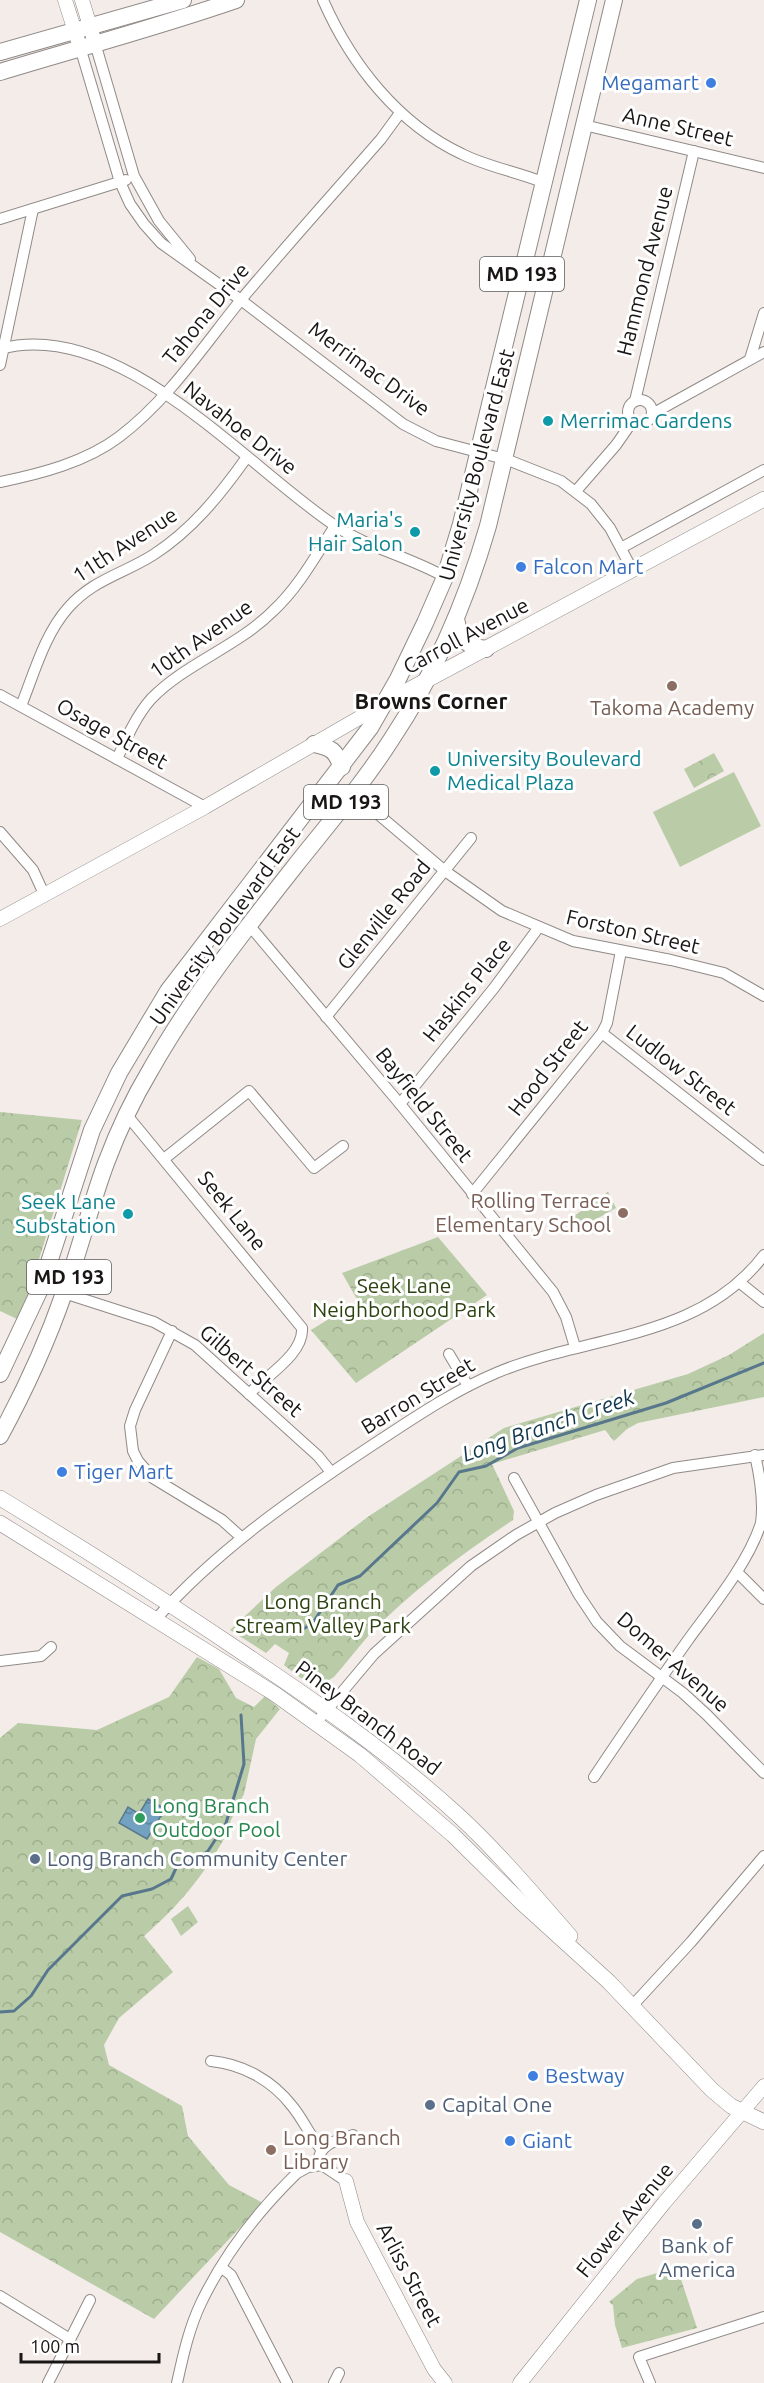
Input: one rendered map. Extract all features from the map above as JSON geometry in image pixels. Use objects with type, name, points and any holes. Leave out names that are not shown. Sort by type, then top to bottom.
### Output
[{"type":"main road","points":[[0,52],[183,0]]},
{"type":"main road","points":[[0,72],[176,21],[236,0]]},
{"type":"main road","name":"University Boulevard East","points":[[478,452],[588,0]]},
{"type":"main road","name":"University Boulevard East","points":[[0,1436],[44,1347],[64,1293],[105,1164],[126,1114],[170,1036],[249,925],[393,739],[426,681],[456,619],[477,564],[615,0]]},
{"type":"main road","points":[[544,183],[553,185],[564,208]]},
{"type":"main road","name":"MD 193","points":[[386,702],[446,577],[478,452]]},
{"type":"main road","name":"Carroll Avenue","points":[[386,702],[764,499]]},
{"type":"main road","points":[[456,619],[459,637],[473,647],[486,649]]},
{"type":"main road","name":"University Boulevard East","points":[[0,1374],[41,1287],[92,1130],[109,1091],[134,1044],[178,978],[342,767],[386,702]]},
{"type":"main road","points":[[314,744],[331,748],[342,767]]},
{"type":"main road","name":"Piney Branch Road","points":[[0,1498],[170,1603],[327,1708],[430,1790],[498,1855],[527,1897]]},
{"type":"main road","name":"Piney Branch Road","points":[[0,1523],[156,1619],[316,1723],[419,1804],[527,1897],[712,2090],[743,2112],[764,2122]]},
{"type":"street","name":"Merrimac Drive","points":[[65,0],[82,28],[120,182],[130,204],[161,243],[196,266],[403,424],[436,441],[503,459],[561,481],[576,491],[610,528],[633,571]]},
{"type":"street","name":"Merrimac Drive","points":[[82,0],[82,28]]},
{"type":"street","points":[[323,0],[347,47],[400,113],[432,138],[463,155],[544,183]]},
{"type":"street","name":"Merrimac Drive","points":[[87,45],[134,176],[159,221],[196,266]]},
{"type":"street","name":"Tahona Drive","points":[[0,482],[22,477],[96,451],[118,438],[166,394],[241,300],[381,139],[400,113]]},
{"type":"street","name":"Anne Street","points":[[584,124],[764,168]]},
{"type":"street","name":"Hammond Avenue","points":[[635,401],[694,151]]},
{"type":"street","points":[[0,219],[134,176]]},
{"type":"street","points":[[0,365],[33,209]]},
{"type":"street","points":[[750,360],[763,327],[764,313]]},
{"type":"street","name":"Navahoe Drive","points":[[2,349],[48,345],[83,352],[131,374],[166,394],[335,526],[446,577]]},
{"type":"street","points":[[632,422],[643,424],[652,414],[764,352]]},
{"type":"street","points":[[632,422],[628,411],[635,401],[642,400],[649,403],[652,414]]},
{"type":"street","points":[[576,491],[616,445],[632,422]]},
{"type":"street","name":"11th Avenue","points":[[21,706],[47,641],[67,609],[91,586],[152,555],[191,527],[222,492],[247,457]]},
{"type":"street","points":[[621,548],[764,470]]},
{"type":"street","name":"10th Avenue","points":[[117,759],[131,729],[150,701],[174,679],[240,639],[273,611],[302,577],[335,526]]},
{"type":"street","name":"Osage Street","points":[[0,695],[205,807]]},
{"type":"street","name":"Carroll Avenue","points":[[0,919],[205,807],[386,702]]},
{"type":"street","name":"Forston Street","points":[[353,793],[445,871],[502,911],[573,941],[724,973],[764,996]]},
{"type":"street","points":[[0,832],[33,870],[44,894]]},
{"type":"street","name":"Glenville Road","points":[[326,1017],[471,838]]},
{"type":"street","name":"Bayfield Street","points":[[249,925],[400,1104],[553,1292],[566,1317],[575,1347]]},
{"type":"street","name":"Haskins Place","points":[[400,1104],[494,988],[539,927]]},
{"type":"street","name":"Hood Street","points":[[472,1194],[602,1033],[607,1023],[621,951]]},
{"type":"street","name":"Ludlow Street","points":[[602,1033],[764,1160]]},
{"type":"street","points":[[164,1159],[249,1091],[314,1168],[343,1146]]},
{"type":"street","name":"Seek Lane","points":[[126,1114],[302,1328],[303,1336],[297,1351],[249,1394]]},
{"type":"street","name":"Barron Street","points":[[156,1619],[170,1603],[241,1538],[282,1505],[446,1397],[497,1372],[575,1347],[657,1328],[679,1320],[709,1305],[752,1271],[764,1255]]},
{"type":"street","points":[[739,1282],[764,1302]]},
{"type":"street","name":"Gilbert Street","points":[[64,1293],[154,1322],[195,1345],[318,1456],[331,1472]]},
{"type":"street","points":[[172,1331],[135,1407],[130,1426],[133,1451],[138,1461],[153,1478],[222,1520],[241,1538]]},
{"type":"street","points":[[449,1354],[468,1386]]},
{"type":"street","points":[[316,1723],[374,1654],[471,1566],[516,1534],[597,1495],[673,1468],[760,1455],[764,1511],[761,1525],[737,1572],[594,1777]]},
{"type":"street","name":"Domer Avenue","points":[[514,1478],[579,1595],[597,1622],[620,1646],[683,1693],[764,1773]]},
{"type":"street","points":[[737,1572],[764,1599]]},
{"type":"street","points":[[0,1661],[41,1656],[51,1647]]},
{"type":"street","points":[[633,2005],[691,1942],[764,1856]]},
{"type":"street","points":[[211,2061],[242,2068],[280,2092],[321,2150]]},
{"type":"street","name":"Flower Avenue","points":[[520,2383],[664,2203],[764,2086]]},
{"type":"street","points":[[346,2181],[322,2165],[319,2157],[326,2145],[353,2135]]},
{"type":"street","points":[[177,2383],[185,2350],[201,2304],[242,2235],[288,2182],[308,2167],[322,2165]]},
{"type":"street","name":"Arliss Street","points":[[346,2181],[357,2222],[434,2368],[445,2383]]},
{"type":"street","points":[[222,2268],[231,2275],[287,2383]]},
{"type":"street","points":[[0,2296],[70,2339]]},
{"type":"street","points":[[48,2383],[90,2300]]},
{"type":"street","points":[[650,2383],[639,2357],[764,2317]]},
{"type":"green space","points":[[714,753],[724,771],[694,788],[684,769]]},
{"type":"green space","points":[[734,772],[761,826],[680,867],[653,812]]},
{"type":"green space","points":[[0,1112],[82,1120],[28,1295],[17,1319],[0,1311]]},
{"type":"green space","points":[[608,1192],[616,1208],[584,1226],[578,1222],[574,1216]]},
{"type":"green space","name":"Seek Lane Neighborhood Park","points":[[438,1237],[487,1295],[356,1383],[311,1330],[358,1301],[342,1273]]},
{"type":"green space","name":"Long Branch Stream Valley Park","points":[[764,1333],[764,1397],[638,1423],[614,1441],[605,1430],[492,1464],[514,1511],[513,1520],[456,1560],[402,1603],[369,1635],[334,1677],[327,1681],[314,1683],[307,1681],[284,1665],[289,1653],[275,1644],[266,1653],[230,1630],[276,1587],[369,1516],[504,1428],[688,1374],[729,1355]]},
{"type":"green space","points":[[197,1657],[219,1669],[236,1698],[254,1707],[265,1696],[280,1709],[256,1739],[244,1794],[223,1841],[194,1884],[171,1911],[144,1936],[173,1972],[119,2018],[104,2045],[109,2065],[182,2106],[188,2136],[229,2185],[263,2203],[154,2319],[0,2232],[0,1738],[18,1723],[97,1730],[169,1697]]},
{"type":"green space","points":[[188,1906],[198,1922],[181,1936],[171,1919]]},
{"type":"green space","points":[[677,2267],[697,2328],[622,2348],[615,2325],[613,2305],[609,2302],[637,2279]]},
{"type":"water","name":"Long Branch Outdoor Pool","points":[[148,1799],[165,1809],[147,1839],[119,1823],[128,1807],[139,1814]]},
{"type":"waterway","name":"Long Branch Creek","points":[[296,1633],[312,1624],[338,1585],[360,1576],[437,1503],[459,1472],[486,1466],[518,1448],[666,1403],[764,1363]]},
{"type":"waterway","name":"Long Branch Creek","points":[[0,2012],[14,2011],[31,1996],[48,1970],[122,1896],[152,1889],[171,1879],[177,1866],[185,1859],[199,1858],[208,1851],[226,1823],[244,1764],[241,1715]]},
{"type":"place","name":"Megamart","points":[[711,83]]},
{"type":"place","name":"Merrimac Gardens","points":[[548,421]]},
{"type":"place","name":"Maria's Hair Salon","points":[[415,532]]},
{"type":"place","name":"Falcon Mart","points":[[521,567]]},
{"type":"place","name":"Takoma Academy","points":[[672,686]]},
{"type":"place","name":"University Boulevard Medical Plaza","points":[[435,771]]},
{"type":"place","name":"Rolling Terrace Elementary School","points":[[623,1213]]},
{"type":"place","name":"Seek Lane Substation","points":[[128,1214]]},
{"type":"place","name":"Tiger Mart","points":[[62,1472]]},
{"type":"place","name":"Long Branch Outdoor Pool","points":[[140,1818]]},
{"type":"place","name":"Long Branch Community Center","points":[[35,1859]]},
{"type":"place","name":"Bestway","points":[[533,2076]]},
{"type":"place","name":"Capital One","points":[[430,2105]]},
{"type":"place","name":"Giant","points":[[510,2141]]},
{"type":"place","name":"Long Branch Library","points":[[271,2150]]},
{"type":"place","name":"Bank of America","points":[[697,2224]]},
{"type":"district","name":"Browns Corner","points":[[431,701]]}]
